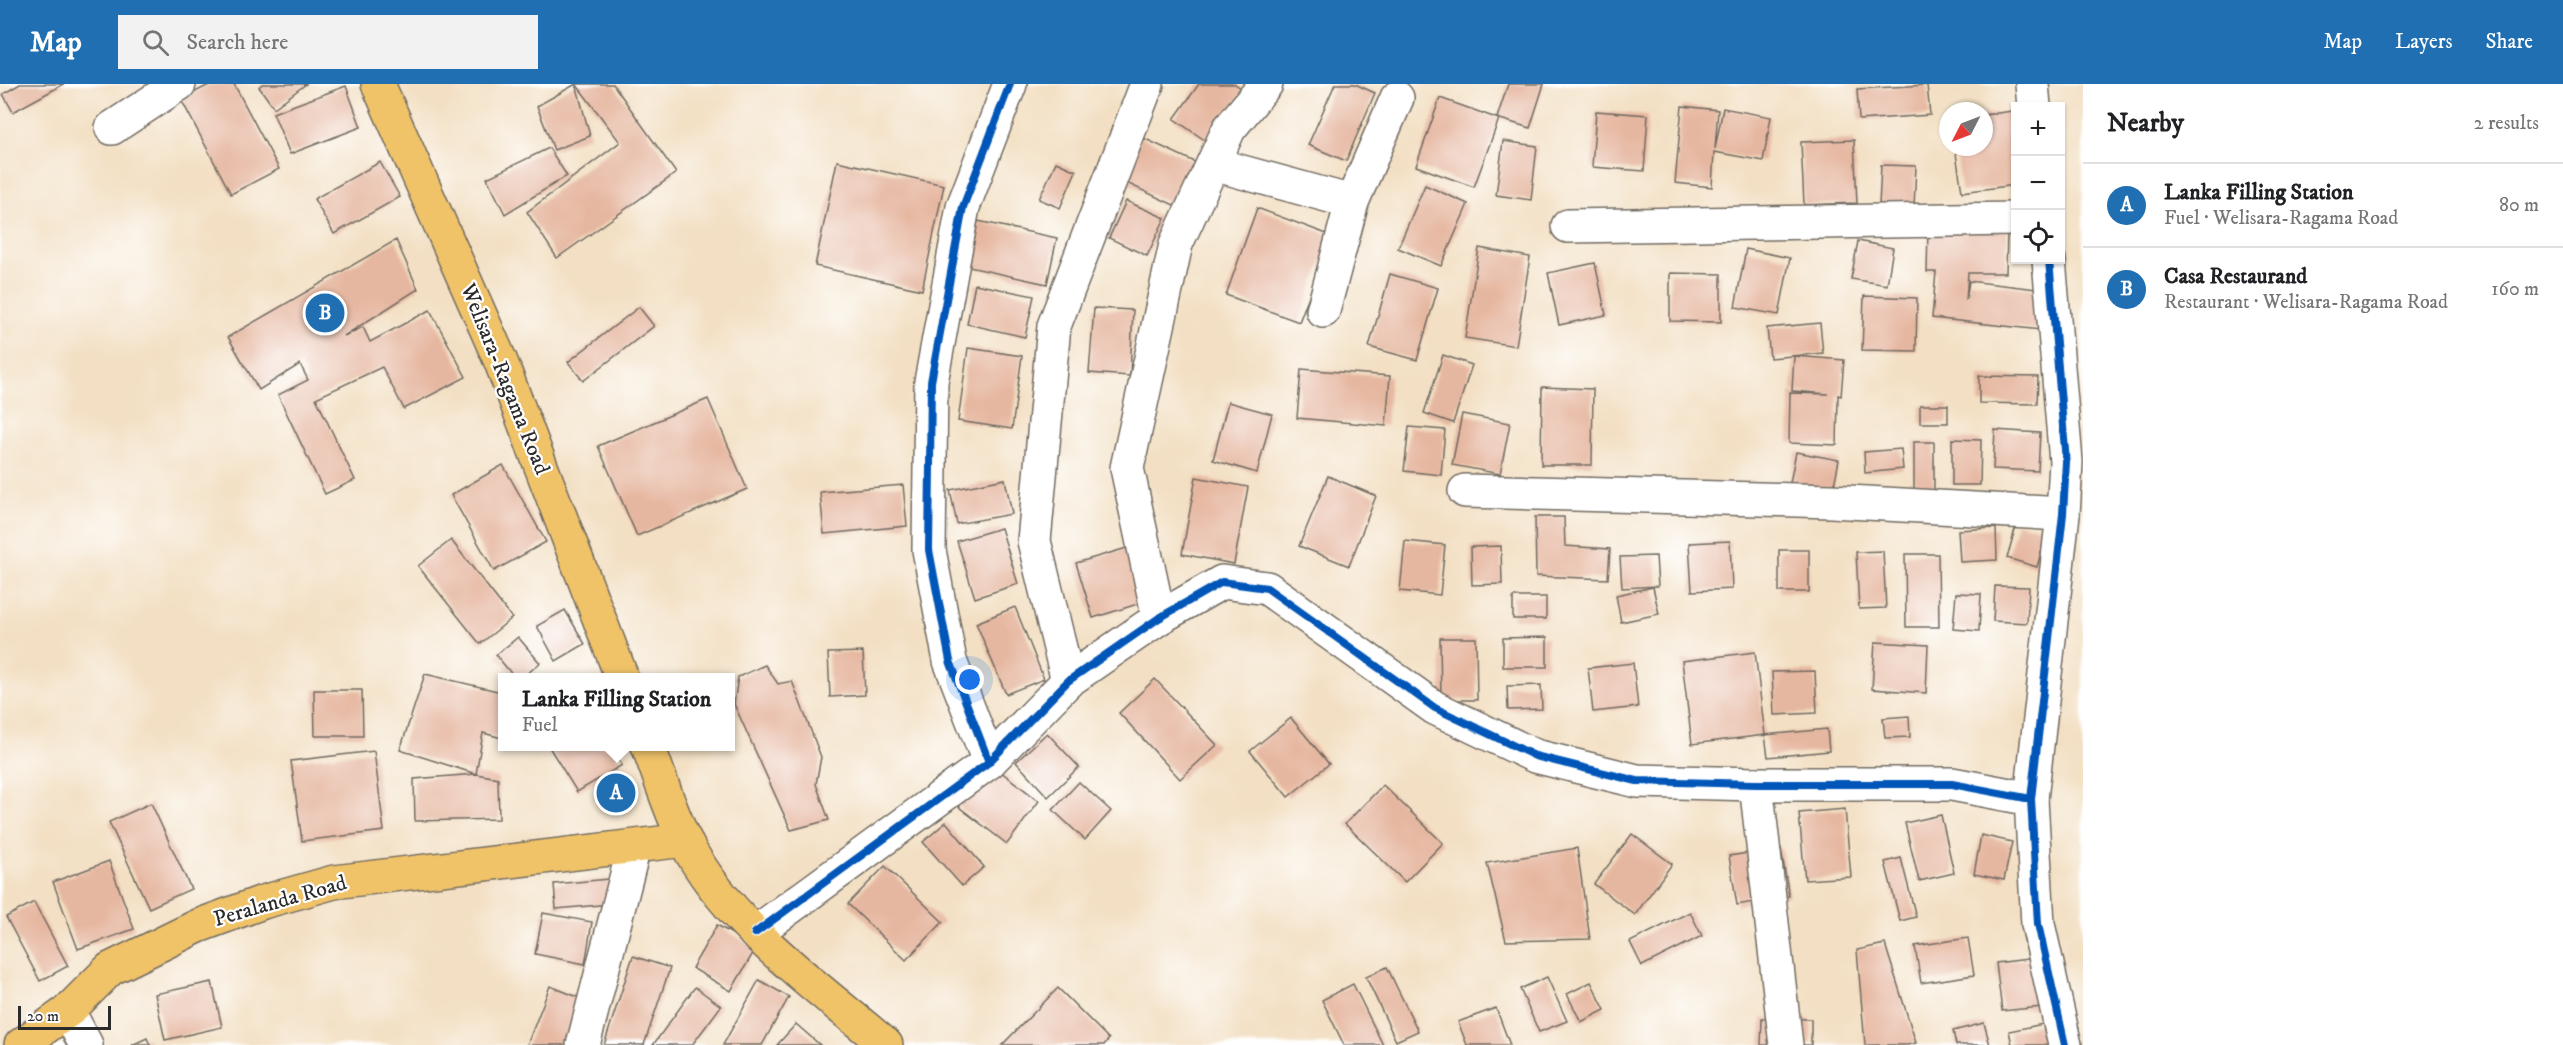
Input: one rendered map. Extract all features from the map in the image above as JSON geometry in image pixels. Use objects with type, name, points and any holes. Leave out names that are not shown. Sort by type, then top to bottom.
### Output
[{"type":"main road","name":"Welisara-Ragama Road","points":[[378,84],[501,362],[620,673]]},
{"type":"main road","points":[[650,751],[685,840],[714,887],[755,933],[886,1045]]},
{"type":"main road","name":"Peralanda Road","points":[[21,1045],[68,1011],[110,969],[198,926],[273,899],[334,882],[685,840]]},
{"type":"street","points":[[112,128],[179,84]]},
{"type":"street","points":[[989,762],[950,661],[929,550],[931,382],[963,207],[1010,84]]},
{"type":"street","points":[[1068,681],[1034,541],[1054,326],[1147,84]]},
{"type":"street","points":[[1159,618],[1127,468],[1176,244],[1229,129],[1266,84]]},
{"type":"street","points":[[2032,84],[2034,102]]},
{"type":"street","points":[[1323,311],[1352,202],[1397,98]]},
{"type":"street","points":[[1213,164],[1352,202]]},
{"type":"street","points":[[1568,226],[2011,219]]},
{"type":"street","points":[[2050,264],[2075,460],[2063,514],[2031,799],[2038,924],[2066,1045]]},
{"type":"street","points":[[1465,491],[1831,501],[2063,514]]},
{"type":"street","points":[[755,933],[989,762],[1068,681],[1159,618],[1222,582],[1267,588],[1435,708],[1535,756],[1637,781],[1756,784],[1952,784],[2031,799]]},
{"type":"street","points":[[1756,784],[1786,1045]]},
{"type":"street","points":[[583,1045],[634,847]]},
{"type":"street","points":[[68,1011],[86,1045]]},
{"type":"building","points":[[20,84],[64,84],[13,112],[3,94]]},
{"type":"building","points":[[211,84],[234,84],[279,169],[231,194],[181,99]]},
{"type":"building","points":[[262,84],[306,84],[274,108],[259,87]]},
{"type":"building","points":[[576,84],[590,136],[554,150],[537,106]]},
{"type":"building","points":[[576,84],[613,84],[676,173],[557,258],[527,212],[620,142]]},
{"type":"building","points":[[1199,84],[1235,84],[1244,90],[1209,143],[1174,119]]},
{"type":"building","points":[[1335,84],[1355,84],[1375,93],[1346,161],[1308,145]]},
{"type":"building","points":[[1508,84],[1544,84],[1530,128],[1497,118]]},
{"type":"building","points":[[1927,85],[1930,115],[1859,120],[1857,89]]},
{"type":"building","points":[[346,86],[361,127],[290,154],[273,113]]},
{"type":"building","points":[[1440,98],[1499,119],[1474,187],[1416,166]]},
{"type":"building","points":[[1682,106],[1718,110],[1715,149],[1723,108],[1771,117],[1763,161],[1714,152],[1712,187],[1675,183]]},
{"type":"building","points":[[1596,111],[1648,115],[1644,171],[1592,167]]},
{"type":"building","points":[[2011,111],[2011,186],[1962,192],[1956,156],[1993,156],[1993,114]]},
{"type":"building","points":[[1139,136],[1195,162],[1176,206],[1120,180]]},
{"type":"building","points":[[1854,140],[1857,203],[1804,205],[1801,142]]},
{"type":"building","points":[[1503,141],[1537,146],[1531,200],[1496,195]]},
{"type":"building","points":[[549,148],[567,176],[505,214],[487,178]]},
{"type":"building","points":[[837,161],[944,185],[922,290],[815,266]]},
{"type":"building","points":[[380,162],[400,197],[334,234],[314,199]]},
{"type":"building","points":[[1056,162],[1076,171],[1060,208],[1039,199]]},
{"type":"building","points":[[1881,165],[1916,166],[1914,207],[1879,206]]},
{"type":"building","points":[[1425,185],[1468,204],[1441,266],[1398,248]]},
{"type":"building","points":[[1126,201],[1165,218],[1147,256],[1109,238]]},
{"type":"building","points":[[1257,208],[1332,236],[1299,322],[1226,295]]},
{"type":"building","points":[[978,221],[1057,238],[1047,284],[969,267]]},
{"type":"building","points":[[1928,229],[2007,231],[2006,273],[1968,273],[1966,300],[1969,281],[2046,290],[2041,330],[1932,318],[1936,272],[1927,272]]},
{"type":"building","points":[[396,240],[418,289],[344,336],[363,327],[370,342],[430,310],[466,377],[404,409],[382,367],[316,398],[355,480],[325,494],[278,395],[308,380],[300,364],[259,390],[228,337]]},
{"type":"building","points":[[1858,241],[1893,248],[1887,285],[1851,279]]},
{"type":"building","points":[[1479,248],[1530,257],[1516,346],[1465,338]]},
{"type":"building","points":[[1746,249],[1790,258],[1779,315],[1735,307]]},
{"type":"building","points":[[1595,263],[1606,315],[1559,325],[1548,273]]},
{"type":"building","points":[[1670,273],[1721,274],[1721,322],[1670,321]]},
{"type":"building","points":[[1390,274],[1438,288],[1417,360],[1369,347]]},
{"type":"building","points":[[975,284],[1034,296],[1025,337],[967,324]]},
{"type":"building","points":[[1864,296],[1917,298],[1916,351],[1862,350]]},
{"type":"building","points":[[639,307],[654,326],[583,381],[568,362]]},
{"type":"building","points":[[1094,308],[1133,310],[1130,376],[1089,373]]},
{"type":"building","points":[[1820,323],[1823,353],[1770,358],[1767,328]]},
{"type":"building","points":[[968,348],[1022,356],[1012,429],[958,421]]},
{"type":"building","points":[[1443,355],[1472,365],[1453,423],[1424,413]]},
{"type":"building","points":[[1794,356],[1844,360],[1841,396],[1838,395],[1837,445],[1789,443],[1790,393],[1828,394],[1792,391]]},
{"type":"building","points":[[1301,369],[1390,376],[1386,426],[1297,418]]},
{"type":"building","points":[[1979,376],[2038,377],[2037,404],[1979,403]]},
{"type":"building","points":[[1542,387],[1593,389],[1592,465],[1541,465]]},
{"type":"building","points":[[708,399],[747,489],[637,536],[598,446]]},
{"type":"building","points":[[1228,402],[1272,414],[1257,473],[1213,460]]},
{"type":"building","points":[[1920,405],[1948,405],[1948,423],[1920,423]]},
{"type":"building","points":[[1462,414],[1510,423],[1500,474],[1452,465]]},
{"type":"building","points":[[1409,427],[1445,430],[1441,475],[1404,471]]},
{"type":"building","points":[[1995,430],[2040,433],[2038,471],[1993,469]]},
{"type":"building","points":[[1952,439],[1981,440],[1980,485],[1952,485]]},
{"type":"building","points":[[1914,442],[1934,442],[1934,490],[1914,490]]},
{"type":"building","points":[[1901,449],[1903,469],[1865,473],[1864,452]]},
{"type":"building","points":[[1796,452],[1839,460],[1831,501],[1788,493]]},
{"type":"building","points":[[503,465],[546,542],[494,571],[451,495]]},
{"type":"building","points":[[1328,476],[1376,496],[1349,566],[1299,546]]},
{"type":"building","points":[[1196,477],[1248,487],[1234,564],[1182,554]]},
{"type":"building","points":[[1005,479],[1012,514],[957,524],[950,490]]},
{"type":"building","points":[[903,485],[907,526],[824,534],[820,492]]},
{"type":"building","points":[[1535,517],[1564,517],[1565,546],[1610,549],[1608,579],[1536,576]]},
{"type":"building","points":[[2017,522],[2047,530],[2037,567],[2007,558]]},
{"type":"building","points":[[1001,528],[1018,584],[975,598],[957,541]]},
{"type":"building","points":[[1996,528],[1997,560],[1960,562],[1958,530]]},
{"type":"building","points":[[451,540],[512,618],[480,644],[418,566]]},
{"type":"building","points":[[1405,541],[1445,545],[1440,595],[1400,591]]},
{"type":"building","points":[[1730,541],[1732,589],[1692,591],[1689,543]]},
{"type":"building","points":[[1501,546],[1502,584],[1472,585],[1471,547]]},
{"type":"building","points":[[1127,548],[1144,602],[1093,618],[1076,563]]},
{"type":"building","points":[[1779,550],[1809,550],[1809,592],[1779,592]]},
{"type":"building","points":[[1883,551],[1886,608],[1859,609],[1856,552]]},
{"type":"building","points":[[1905,554],[1938,554],[1939,627],[1906,627]]},
{"type":"building","points":[[1656,556],[1658,586],[1622,588],[1620,557]]},
{"type":"building","points":[[1995,586],[2029,587],[2027,623],[1993,621]]},
{"type":"building","points":[[1653,587],[1659,614],[1621,622],[1616,595]]},
{"type":"building","points":[[1956,593],[1981,594],[1979,631],[1953,629]]},
{"type":"building","points":[[1513,597],[1546,597],[1546,619],[1513,619]]},
{"type":"building","points":[[1015,607],[1044,679],[1006,694],[976,623]]},
{"type":"building","points":[[565,610],[585,644],[556,661],[537,626]]},
{"type":"building","points":[[518,637],[540,663],[528,673],[511,673],[496,655]]},
{"type":"building","points":[[1547,637],[1547,667],[1503,667],[1503,638]]},
{"type":"building","points":[[1440,638],[1476,638],[1477,700],[1441,700]]},
{"type":"building","points":[[1875,642],[1928,645],[1926,693],[1872,689]]},
{"type":"building","points":[[863,652],[865,695],[830,697],[828,653]]},
{"type":"building","points":[[1755,652],[1765,735],[1692,744],[1682,661]]},
{"type":"building","points":[[1633,663],[1638,707],[1593,712],[1588,668]]},
{"type":"building","points":[[765,665],[778,684],[792,681],[821,757],[816,784],[829,820],[791,830],[735,706],[738,677]]},
{"type":"building","points":[[1815,671],[1817,713],[1774,715],[1772,672]]},
{"type":"building","points":[[425,674],[498,691],[498,737],[483,733],[476,774],[400,750]]},
{"type":"building","points":[[1155,679],[1217,745],[1180,779],[1119,713]]},
{"type":"building","points":[[1541,685],[1542,709],[1508,710],[1507,686]]},
{"type":"building","points":[[314,690],[362,690],[363,736],[315,736]]},
{"type":"building","points":[[1909,716],[1910,737],[1885,738],[1883,718]]},
{"type":"building","points":[[1291,718],[1329,764],[1288,797],[1250,751]]},
{"type":"building","points":[[1827,729],[1829,751],[1768,757],[1765,735]]},
{"type":"building","points":[[1047,733],[1079,767],[1048,797],[1016,762]]},
{"type":"building","points":[[374,751],[384,831],[302,841],[291,761]]},
{"type":"building","points":[[551,751],[613,751],[622,765],[577,792]]},
{"type":"building","points":[[992,765],[1039,801],[1007,844],[959,807]]},
{"type":"building","points":[[476,774],[498,778],[499,819],[415,821],[414,779]]},
{"type":"building","points":[[1079,782],[1111,811],[1085,840],[1053,810]]},
{"type":"building","points":[[1383,785],[1443,843],[1405,882],[1345,824]]},
{"type":"building","points":[[151,803],[191,889],[149,908],[109,822]]},
{"type":"building","points":[[1845,809],[1851,877],[1805,880],[1799,813]]},
{"type":"building","points":[[1941,815],[1954,873],[1919,881],[1905,823]]},
{"type":"building","points":[[946,822],[984,867],[962,886],[923,842]]},
{"type":"building","points":[[1632,834],[1672,864],[1635,915],[1594,884]]},
{"type":"building","points":[[1981,835],[2012,842],[2004,880],[1974,874]]},
{"type":"building","points":[[1577,848],[1590,939],[1506,941],[1487,863]]},
{"type":"building","points":[[1781,848],[1789,896],[1737,905],[1729,856]]},
{"type":"building","points":[[1901,858],[1916,917],[1900,921],[1885,862]]},
{"type":"building","points":[[109,861],[134,929],[78,949],[53,882]]},
{"type":"building","points":[[885,866],[943,922],[906,960],[848,904]]},
{"type":"building","points":[[609,879],[611,904],[556,909],[554,884]]},
{"type":"building","points":[[34,902],[68,966],[40,981],[6,917]]},
{"type":"building","points":[[1690,912],[1702,936],[1642,966],[1630,942]]},
{"type":"building","points":[[543,913],[592,922],[585,964],[535,954]]},
{"type":"building","points":[[717,925],[756,948],[731,991],[692,968]]},
{"type":"building","points":[[1968,938],[1974,975],[1921,983],[1915,946]]},
{"type":"building","points":[[1885,944],[1916,1043],[1865,1045],[1857,950]]},
{"type":"building","points":[[633,956],[670,968],[644,1045],[604,1045]]},
{"type":"building","points":[[2036,958],[2042,1007],[2002,1011],[1996,963]]},
{"type":"building","points":[[1387,967],[1418,1031],[1396,1041],[1366,977]]},
{"type":"building","points":[[1547,977],[1567,1021],[1539,1032],[1520,989]]},
{"type":"building","points":[[759,980],[789,997],[762,1045],[723,1045]]},
{"type":"building","points":[[212,982],[222,1027],[165,1040],[155,994]]},
{"type":"building","points":[[1591,982],[1605,1010],[1581,1022],[1567,994]]},
{"type":"building","points":[[1353,984],[1383,1045],[1344,1045],[1322,1000]]},
{"type":"building","points":[[550,986],[588,1001],[571,1045],[527,1045]]},
{"type":"building","points":[[695,987],[721,1006],[692,1045],[653,1045]]},
{"type":"building","points":[[1058,988],[1109,1039],[1104,1045],[1002,1045]]},
{"type":"building","points":[[1496,1008],[1510,1045],[1467,1045],[1458,1022]]},
{"type":"building","points":[[1762,1018],[1811,1019],[1811,1045],[1761,1045]]},
{"type":"building","points":[[1984,1023],[1990,1045],[1956,1045],[1953,1031]]},
{"type":"building","points":[[2048,1023],[2052,1045],[2012,1045],[2009,1031]]},
{"type":"building","points":[[796,1024],[820,1045],[777,1045]]},
{"type":"building","points":[[147,1038],[150,1045],[132,1045]]},
{"type":"cycle path","points":[[989,762],[950,661],[929,550],[931,382],[963,207],[1010,84]]},
{"type":"cycle path","points":[[2049,264],[2066,462],[2063,514],[2031,799],[2038,924],[2065,1045]]},
{"type":"cycle path","points":[[755,933],[989,762],[1068,681],[1159,618],[1222,582],[1267,588],[1435,708],[1535,756],[1637,781],[1756,784],[1952,784],[2031,799]]},
{"type":"place","name":"Casa Restaurand","points":[[325,313]]},
{"type":"place","name":"Lanka Filling Station","points":[[616,793]]}]
